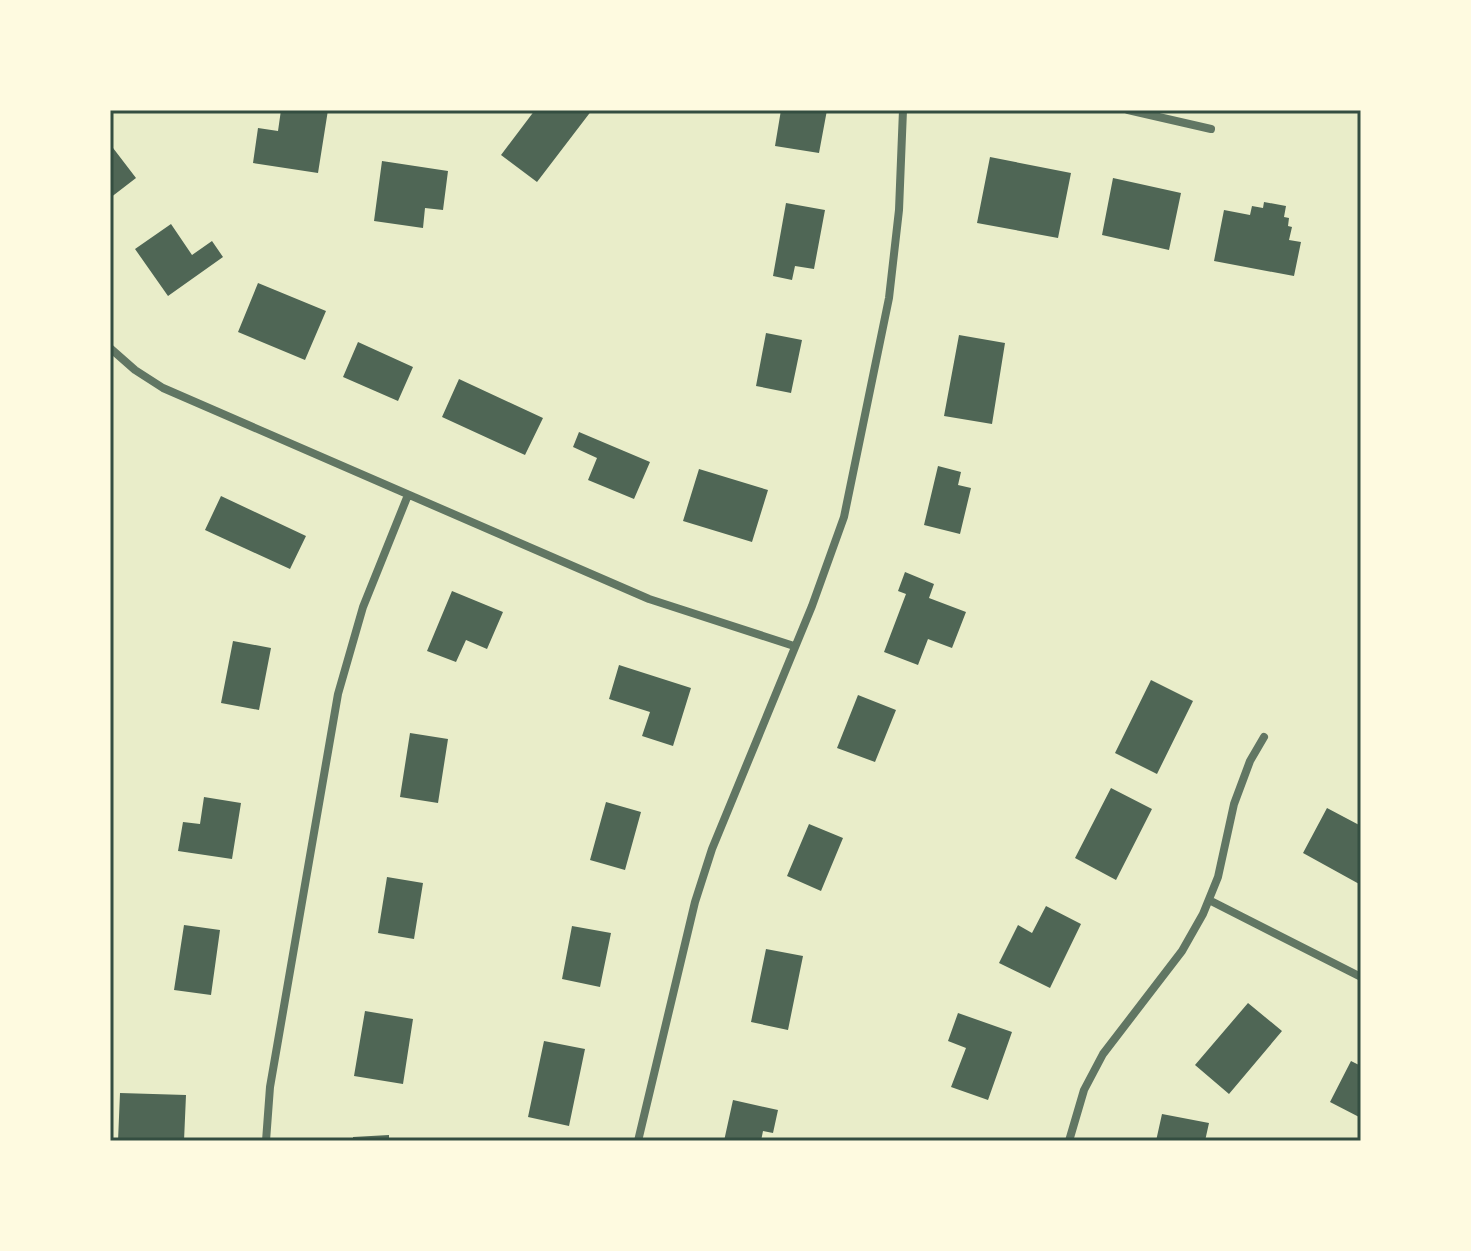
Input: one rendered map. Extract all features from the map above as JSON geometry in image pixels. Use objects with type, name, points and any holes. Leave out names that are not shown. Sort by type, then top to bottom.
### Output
[{"type":"street","points":[[638,1141],[695,902],[712,849],[812,606],[844,517],[889,298],[899,210],[903,110]]},
{"type":"street","points":[[1128,110],[1211,129]]},
{"type":"street","points":[[110,348],[135,370],[163,388],[408,495],[649,599],[794,646]]},
{"type":"street","points":[[266,1141],[270,1087],[338,694],[363,607],[408,495]]},
{"type":"street","points":[[1069,1141],[1084,1090],[1103,1054],[1182,951],[1209,900],[1218,877],[1234,804],[1250,761],[1264,737]]},
{"type":"street","points":[[1209,900],[1361,977]]},
{"type":"building","points":[[281,110],[328,110],[318,173],[253,163],[258,128],[278,131]]},
{"type":"building","points":[[535,110],[592,110],[537,182],[501,155]]},
{"type":"building","points":[[781,110],[827,110],[819,153],[775,146]]},
{"type":"building","points":[[110,144],[136,178],[110,198]]},
{"type":"building","points":[[990,157],[1071,173],[1058,238],[977,223]]},
{"type":"building","points":[[382,161],[448,171],[443,210],[425,208],[423,228],[374,221]]},
{"type":"building","points":[[1113,178],[1181,193],[1169,250],[1102,235]]},
{"type":"building","points":[[1264,202],[1286,206],[1284,217],[1289,218],[1288,226],[1292,227],[1289,240],[1301,242],[1294,276],[1214,261],[1224,210],[1250,215],[1252,206],[1263,208]]},
{"type":"building","points":[[786,203],[825,210],[814,269],[795,266],[792,280],[773,276]]},
{"type":"building","points":[[171,224],[192,255],[212,241],[223,257],[168,296],[135,249]]},
{"type":"building","points":[[258,283],[326,311],[305,360],[238,332]]},
{"type":"building","points":[[766,333],[802,340],[791,393],[756,386]]},
{"type":"building","points":[[959,335],[1005,343],[992,424],[944,416]]},
{"type":"building","points":[[358,342],[413,367],[398,401],[343,377]]},
{"type":"building","points":[[459,379],[543,418],[525,455],[442,417]]},
{"type":"building","points":[[579,432],[650,462],[634,499],[588,480],[597,458],[573,447]]},
{"type":"building","points":[[938,466],[961,472],[958,485],[971,488],[960,534],[924,525]]},
{"type":"building","points":[[699,469],[768,490],[752,542],[683,521]]},
{"type":"building","points":[[221,496],[306,536],[290,569],[205,530]]},
{"type":"building","points":[[905,572],[934,584],[929,598],[966,612],[952,648],[928,639],[918,665],[884,652],[906,594],[898,591]]},
{"type":"building","points":[[452,591],[503,612],[487,649],[466,640],[456,662],[427,651]]},
{"type":"building","points":[[233,641],[271,648],[259,710],[221,703]]},
{"type":"building","points":[[619,665],[691,688],[673,746],[642,736],[650,712],[609,699]]},
{"type":"building","points":[[1151,680],[1193,701],[1157,774],[1115,753]]},
{"type":"building","points":[[858,695],[896,710],[875,762],[837,748]]},
{"type":"building","points":[[410,733],[448,739],[438,803],[400,797]]},
{"type":"building","points":[[1111,788],[1152,809],[1116,880],[1075,858]]},
{"type":"building","points":[[204,797],[241,803],[232,859],[178,851],[183,822],[200,824]]},
{"type":"building","points":[[606,802],[641,812],[625,870],[590,860]]},
{"type":"building","points":[[1327,808],[1361,826],[1361,885],[1303,853]]},
{"type":"building","points":[[809,824],[843,838],[821,891],[787,876]]},
{"type":"building","points":[[387,877],[423,883],[414,939],[378,933]]},
{"type":"building","points":[[1046,906],[1081,924],[1050,988],[999,963],[1018,925],[1032,933]]},
{"type":"building","points":[[184,925],[220,930],[211,995],[174,990]]},
{"type":"building","points":[[572,926],[611,933],[600,987],[562,979]]},
{"type":"building","points":[[766,949],[803,956],[788,1030],[751,1022]]},
{"type":"building","points":[[1248,1003],[1282,1031],[1229,1094],[1195,1065]]},
{"type":"building","points":[[365,1011],[413,1019],[403,1084],[354,1076]]},
{"type":"building","points":[[958,1013],[1012,1032],[988,1100],[951,1087],[966,1048],[948,1041]]},
{"type":"building","points":[[544,1041],[585,1049],[569,1126],[528,1117]]},
{"type":"building","points":[[1351,1061],[1361,1066],[1361,1118],[1330,1102]]},
{"type":"building","points":[[120,1093],[186,1095],[184,1141],[118,1141]]},
{"type":"building","points":[[733,1100],[778,1110],[773,1133],[763,1131],[761,1141],[724,1141]]},
{"type":"building","points":[[1162,1114],[1209,1123],[1205,1141],[1156,1141]]},
{"type":"building","points":[[389,1135],[389,1141],[353,1141],[353,1137]]}]
